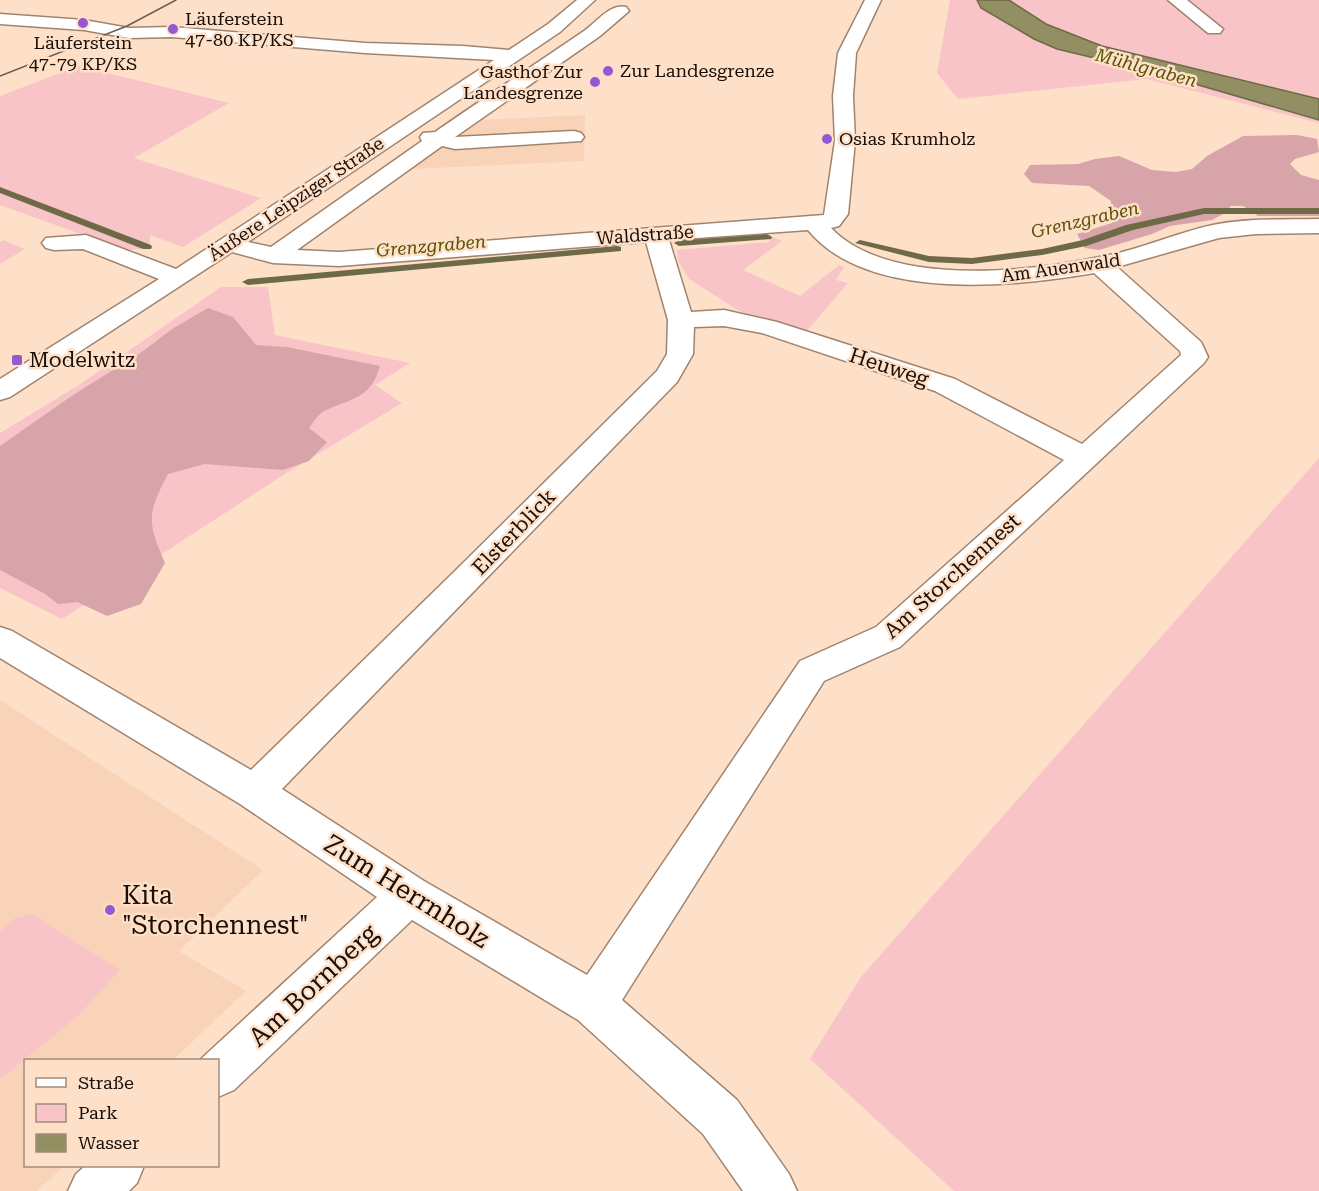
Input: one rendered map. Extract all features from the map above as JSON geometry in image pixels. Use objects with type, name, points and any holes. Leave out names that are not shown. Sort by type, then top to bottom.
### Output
[{"type":"street","name":"Äußere Leipziger Straße","points":[[0,391],[178,278],[513,56],[554,28],[587,0]]},
{"type":"street","name":"Waldstraße","points":[[230,244],[273,256],[339,259],[831,222],[837,214],[844,141],[845,64],[856,31],[873,0]]},
{"type":"street","points":[[1176,0],[1214,29]]},
{"type":"street","points":[[273,256],[594,32],[620,11]]},
{"type":"street","points":[[0,19],[84,25],[129,33],[172,32],[365,48],[463,51],[513,56]]},
{"type":"street","points":[[400,130],[455,143],[574,137]]},
{"type":"street","name":"Am Auenwald","points":[[814,223],[828,239],[858,257],[882,266],[969,278],[1003,277],[1099,264],[1218,231],[1250,227],[1319,226]]},
{"type":"street","name":"Elsterblick","points":[[254,792],[667,376],[680,354],[681,320],[655,234]]},
{"type":"street","points":[[54,243],[86,242],[178,278]]},
{"type":"street","name":"Am Storchennest","points":[[594,1004],[812,672],[888,637],[1195,357],[1192,348],[1099,264]]},
{"type":"street","name":"Heuweg","points":[[681,320],[724,318],[768,327],[945,385],[1083,457]]},
{"type":"street","name":"Zum Herrnholz","points":[[0,641],[254,792],[409,895],[594,1004],[720,1117],[772,1191]]},
{"type":"street","name":"Am Bornberg","points":[[219,1073],[409,895]]},
{"type":"street","points":[[93,1191],[119,1167]]},
{"type":"shaded area","points":[[585,115],[584,161],[411,169],[479,120]]},
{"type":"shaded area","points":[[1297,135],[1317,139],[1319,152],[1295,159],[1290,164],[1301,175],[1319,180],[1319,216],[1258,216],[1243,206],[1231,206],[1212,220],[1170,226],[1152,234],[1099,250],[1085,248],[1077,234],[1112,223],[1111,201],[1089,186],[1032,183],[1024,174],[1030,165],[1078,164],[1119,156],[1152,170],[1176,172],[1192,169],[1207,156],[1243,136]]},
{"type":"shaded area","points":[[208,308],[233,317],[256,345],[287,347],[380,366],[376,377],[365,392],[324,411],[316,419],[309,428],[327,442],[309,461],[283,470],[205,464],[168,474],[156,499],[152,518],[155,537],[165,563],[141,604],[107,616],[77,602],[58,604],[45,594],[0,570],[0,446],[73,395],[139,354],[172,329]]},
{"type":"shaded area","name":"Kita \"Storchennest\"","points":[[0,700],[263,870],[179,951],[246,991],[174,1059],[24,1059],[24,1167],[63,1167],[37,1191],[0,1191]]},
{"type":"green space","points":[[950,0],[977,0],[981,8],[1034,39],[1057,49],[1157,73],[1319,120],[1319,123],[1147,79],[958,99],[937,73]]},
{"type":"green space","points":[[1009,0],[1319,0],[1319,99],[1102,46],[1046,24]]},
{"type":"green space","points":[[79,66],[229,103],[134,158],[261,198],[183,247],[150,235],[150,243],[141,249],[125,250],[0,205],[0,96]]},
{"type":"green space","points":[[767,235],[782,241],[743,270],[800,296],[839,265],[844,267],[836,280],[848,283],[805,333],[741,312],[689,279],[678,261],[677,250],[770,242]]},
{"type":"green space","points":[[3,240],[25,249],[0,264],[0,242]]},
{"type":"green space","points":[[221,287],[268,287],[275,335],[410,363],[375,385],[402,403],[288,472],[62,619],[0,588],[0,433],[79,385]]},
{"type":"green space","points":[[1319,458],[1319,1191],[954,1191],[810,1059],[861,977]]},
{"type":"green space","points":[[32,914],[120,970],[77,1017],[0,1079],[0,932],[15,918]]},
{"type":"water","name":"Mühlgraben","points":[[977,0],[1009,0],[1046,24],[1102,46],[1319,99],[1319,120],[1157,73],[1057,49],[1034,39],[981,8]]},
{"type":"waterway","name":"Grenzgraben","points":[[0,190],[147,247]]},
{"type":"waterway","name":"Grenzgraben","points":[[860,243],[929,259],[972,261],[1042,252],[1086,243],[1130,227],[1204,211],[1319,211]]},
{"type":"waterway","name":"Grenzgraben","points":[[679,243],[767,237]]},
{"type":"waterway","name":"Grenzgraben","points":[[248,282],[617,249]]},
{"type":"tram line","points":[[0,76],[127,26],[176,0]]},
{"type":"place","name":"Läuferstein 47-79 KP/KS","points":[[83,23]]},
{"type":"place","name":"Läuferstein 47-80 KP/KS","points":[[173,29]]},
{"type":"place","name":"Zur Landesgrenze","points":[[608,71]]},
{"type":"place","name":"Gasthof Zur Landesgrenze","points":[[595,82]]},
{"type":"place","name":"Osias Krumholz","points":[[827,139]]},
{"type":"place","name":"Modelwitz","points":[[17,360]]},
{"type":"place","name":"Kita \"Storchennest\"","points":[[110,910]]}]
